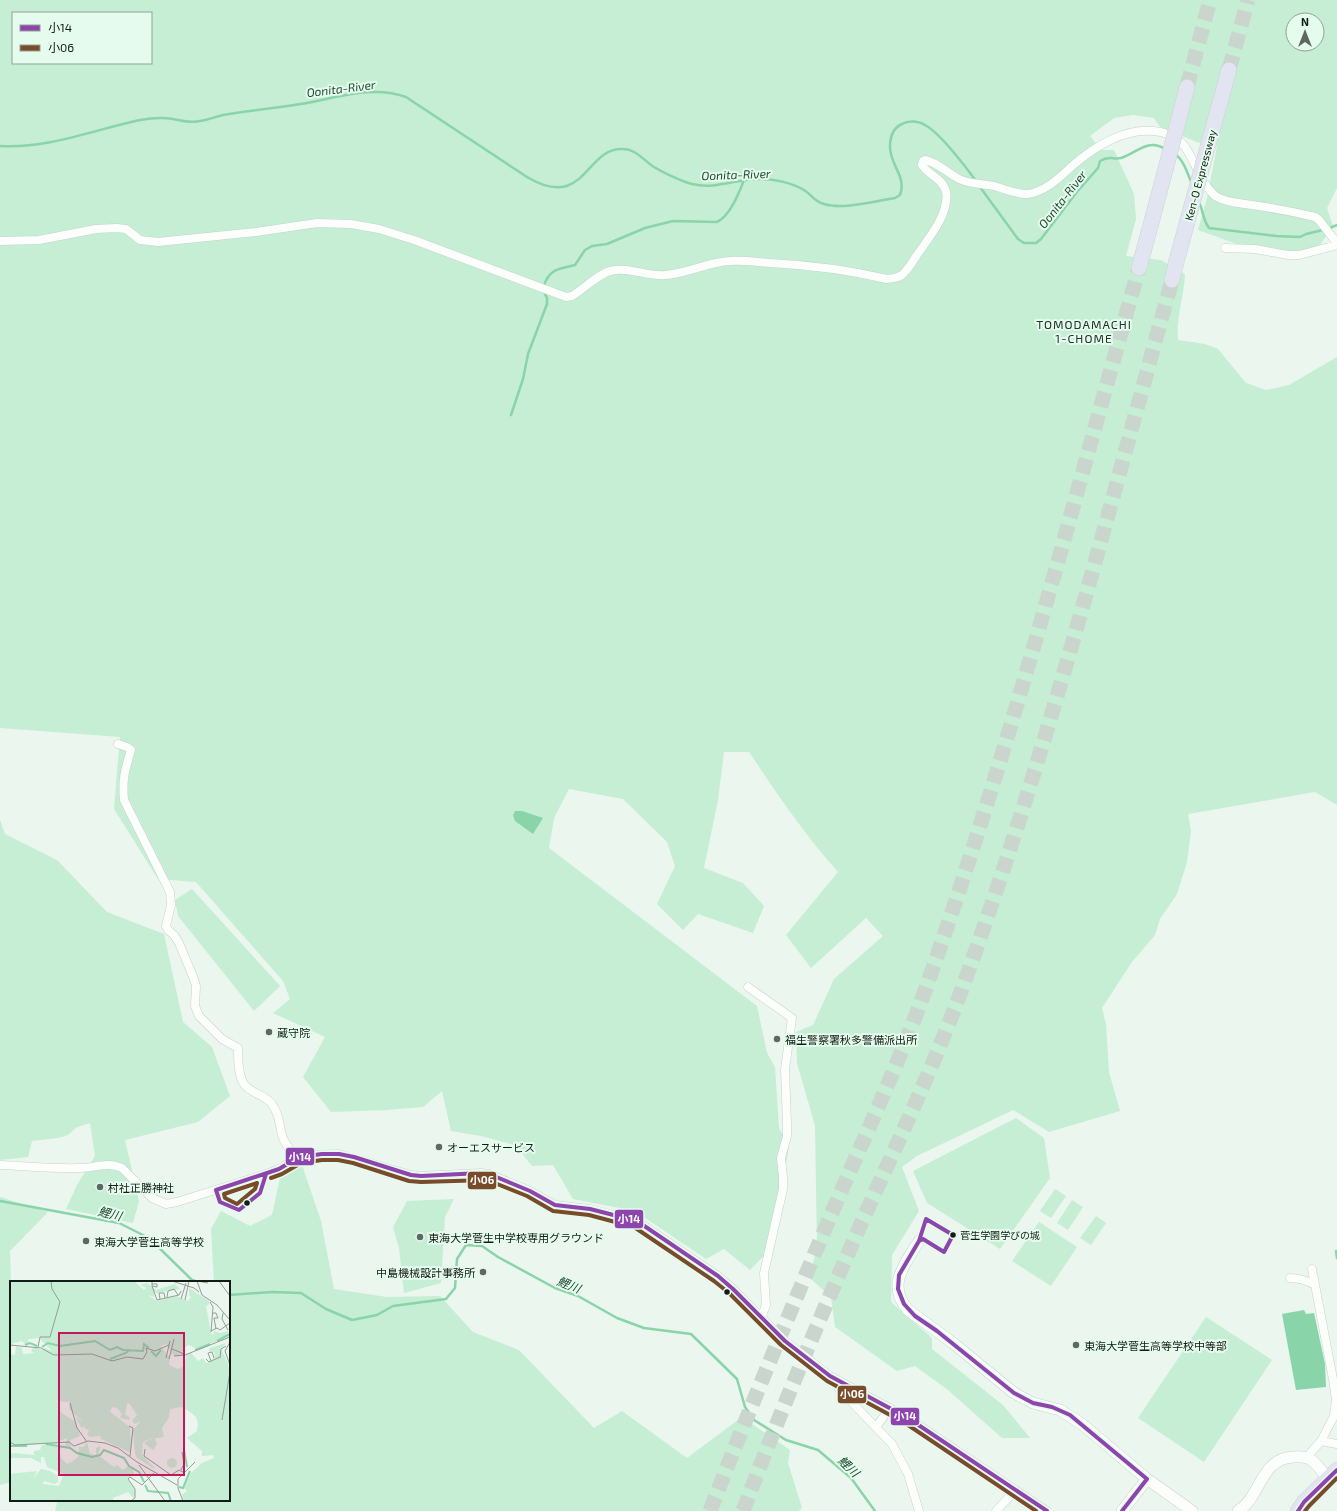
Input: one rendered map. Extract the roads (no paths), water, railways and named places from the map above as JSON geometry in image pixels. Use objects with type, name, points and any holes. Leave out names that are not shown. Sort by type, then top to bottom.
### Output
[{"type":"highway","name":"Ken-O Expressway","points":[[1172,280],[1229,70]]},
{"type":"highway","points":[[1139,268],[1187,87]]},
{"type":"highway","points":[[1298,1511],[1304,1502],[1332,1474]]},
{"type":"street","points":[[0,241],[39,240],[96,229],[117,228],[126,229],[140,240],[158,242],[256,232],[332,222],[370,227],[414,240],[566,297],[572,296],[605,273],[612,271],[626,270],[666,275],[709,264],[731,261],[811,266],[844,270],[887,279],[894,278],[904,273],[936,228],[944,208],[946,194],[944,187],[924,168],[922,161],[932,161],[960,180],[1021,194],[1038,191],[1046,187],[1085,156],[1107,142],[1132,133],[1156,132],[1174,137],[1185,146],[1203,181],[1215,196],[1231,202],[1315,217],[1336,242],[1299,255],[1288,255],[1255,249],[1225,248]]},
{"type":"street","points":[[118,744],[131,750],[124,773],[122,786],[124,800],[170,892],[170,905],[166,926],[179,943],[194,979],[196,986],[195,1006],[198,1016],[222,1039],[238,1048],[238,1064],[244,1085],[272,1104],[278,1118],[283,1140],[287,1147],[299,1157]]},
{"type":"street","points":[[748,987],[792,1018],[786,1056],[787,1136],[781,1158],[783,1189],[764,1273],[766,1305],[761,1318]]},
{"type":"street","points":[[0,1165],[82,1168],[112,1164],[122,1168],[152,1198],[166,1204],[203,1194],[279,1169],[299,1157],[338,1154],[421,1176],[481,1173],[489,1174],[530,1191],[554,1205],[590,1208],[637,1221],[718,1276],[785,1341],[830,1376],[908,1418],[1047,1511]]},
{"type":"street","points":[[919,1241],[899,1275],[898,1283],[900,1296],[908,1310],[953,1343],[1014,1393],[1033,1403],[1060,1410],[1082,1424],[1147,1479],[1192,1511]]},
{"type":"street","points":[[1307,1457],[1321,1442],[1334,1416],[1336,1400],[1312,1269]]},
{"type":"street","points":[[1290,1278],[1306,1280],[1315,1285]]},
{"type":"street","points":[[830,1376],[839,1388],[892,1444],[908,1474],[919,1511]]},
{"type":"street","points":[[876,1427],[890,1408]]},
{"type":"street","points":[[1321,1442],[1337,1444]]},
{"type":"street","points":[[1238,1511],[1249,1502],[1260,1482],[1275,1463],[1284,1458],[1307,1457],[1332,1474]]},
{"type":"street","points":[[1122,1511],[1147,1479]]},
{"type":"street","points":[[996,1511],[1016,1490]]},
{"type":"waterway","name":"Oonita-River","points":[[0,146],[36,145],[53,142],[144,119],[165,118],[186,122],[196,122],[223,115],[296,105],[356,93],[382,92],[406,97],[527,177],[547,186],[562,187],[573,183],[600,157],[610,151],[628,149],[636,153],[654,167],[692,184],[710,186],[752,179],[772,180],[789,183],[807,192],[818,202],[832,206],[850,206],[869,203],[895,198],[900,195],[902,189],[901,182],[891,153],[891,140],[896,128],[905,123],[911,122],[923,124],[938,135],[966,167],[976,181]]},
{"type":"waterway","name":"Oonita-River","points":[[980,187],[1018,239],[1024,243],[1036,243],[1041,239],[1076,193],[1098,168],[1100,161],[1106,158],[1121,158],[1147,146],[1153,145],[1165,149]]},
{"type":"waterway","name":"Oonita-River","points":[[1175,154],[1183,164],[1192,184]]},
{"type":"waterway","points":[[544,286],[546,280],[552,272],[575,265],[585,250],[592,246],[607,244],[645,228],[673,221],[717,222],[730,210],[744,180]]},
{"type":"waterway","name":"Oonita-River","points":[[1199,202],[1205,221],[1209,228],[1276,236],[1300,237],[1323,230]]},
{"type":"waterway","name":"Oonita-River","points":[[1328,229],[1337,225]]},
{"type":"waterway","points":[[511,415],[523,379],[528,354],[547,304],[547,298],[544,292]]},
{"type":"waterway","name":"鯉川","points":[[0,1201],[119,1223],[149,1238],[192,1280],[195,1281]]},
{"type":"waterway","name":"鯉川","points":[[230,1295],[272,1292],[301,1293],[326,1309],[352,1320],[377,1315],[393,1306],[446,1299],[455,1288],[457,1259],[466,1245],[482,1246],[498,1257],[555,1288],[578,1296],[617,1318],[644,1328],[691,1334],[737,1379],[745,1407],[754,1420],[786,1440],[818,1450],[851,1478],[875,1511]]},
{"type":"waterway","points":[[1336,1251],[1337,1258]]},
{"type":"tunnel","points":[[1187,87],[1210,0]]},
{"type":"tunnel","points":[[1229,70],[1248,0]]},
{"type":"tunnel","points":[[710,1511],[799,1290],[893,1073],[927,985],[986,808],[1013,718],[1139,268]]},
{"type":"tunnel","points":[[743,1511],[814,1332],[936,1055],[959,997],[990,909],[1047,731],[1172,280]]},
{"type":"place","name":"蔵守院","points":[[269,1032]]},
{"type":"place","name":"福生警察署秋多警備派出所","points":[[777,1039]]},
{"type":"place","name":"オーエスサービス","points":[[439,1147]]},
{"type":"place","name":"村社正勝神社","points":[[100,1187]]},
{"type":"place","name":"菅生学園学びの城","points":[[953,1235]]},
{"type":"place","name":"東海大学菅生中学校専用グラウンド","points":[[420,1237]]},
{"type":"place","name":"東海大学菅生高等学校","points":[[86,1241]]},
{"type":"place","name":"中島機械設計事務所","points":[[483,1272]]},
{"type":"place","name":"東海大学菅生高等学校中等部","points":[[1076,1345]]},
{"type":"district","name":"TOMODAMACHI 1-CHOME","points":[[1084,331]]}]
